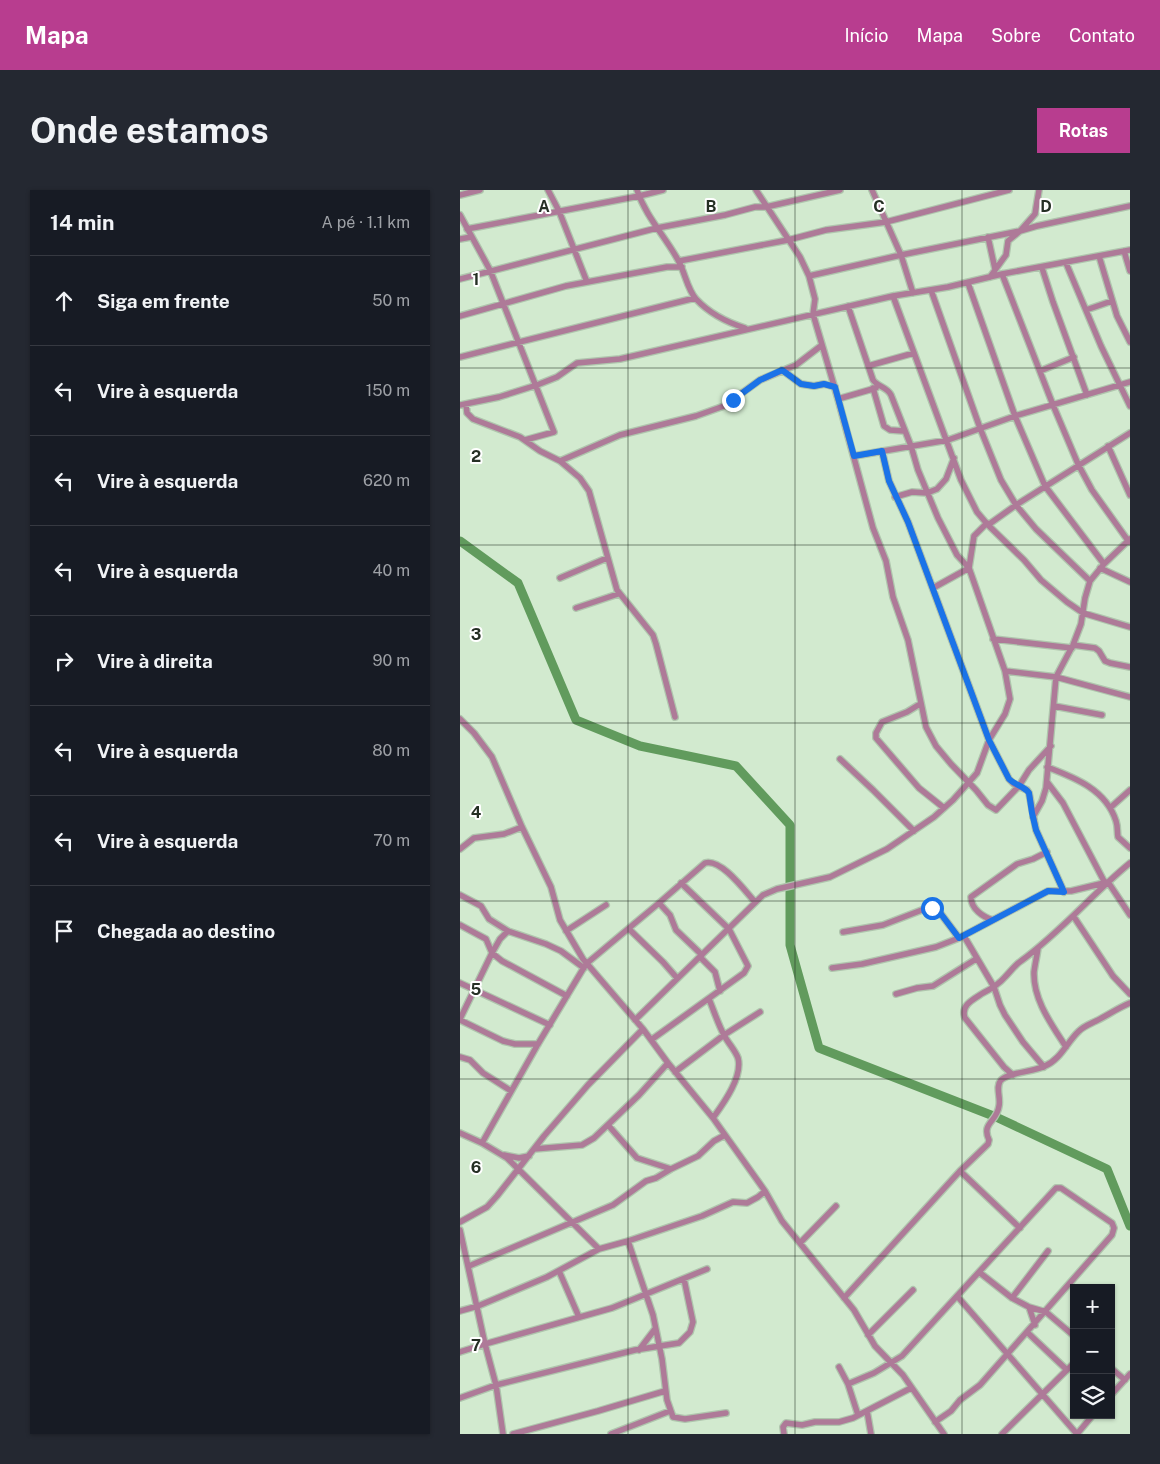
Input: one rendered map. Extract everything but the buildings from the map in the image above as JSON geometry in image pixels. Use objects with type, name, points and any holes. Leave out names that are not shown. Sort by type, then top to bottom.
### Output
[{"type":"street","points":[[460,195],[480,190]]},
{"type":"street","points":[[548,190],[559,211],[587,282]]},
{"type":"street","points":[[466,229],[638,193],[663,190]]},
{"type":"street","points":[[756,190],[800,257],[809,276],[815,299],[813,314],[873,528],[886,561],[893,597],[908,640],[920,704],[930,737],[988,805],[996,810],[1019,786],[1029,770],[1051,746]]},
{"type":"street","points":[[460,279],[656,228],[726,215],[755,207],[766,207],[840,190]]},
{"type":"street","points":[[872,190],[901,255],[913,293]]},
{"type":"street","points":[[679,261],[788,240],[826,230],[886,222],[1009,190]]},
{"type":"street","points":[[990,277],[1006,255],[1008,241],[1035,214],[1039,190]]},
{"type":"street","points":[[638,193],[649,217],[664,236],[679,261],[695,298],[724,322],[747,329]]},
{"type":"street","points":[[809,276],[1130,206]]},
{"type":"street","points":[[460,215],[490,270],[554,432],[525,440]]},
{"type":"street","points":[[460,239],[471,237]]},
{"type":"street","points":[[988,237],[995,269]]},
{"type":"street","points":[[675,716],[652,635],[618,594],[589,491],[580,478],[560,462],[525,440],[473,419],[463,405],[499,397],[537,385],[557,377],[577,363],[620,359],[893,296],[1127,251],[1130,270]]},
{"type":"street","points":[[1098,256],[1117,316],[1130,342]]},
{"type":"street","points":[[1066,263],[1101,346],[1130,406]]},
{"type":"street","points":[[460,316],[566,286],[667,267],[682,267]]},
{"type":"street","points":[[1042,268],[1087,395]]},
{"type":"street","points":[[1002,274],[1052,405],[1078,464],[1092,490],[1129,541],[1102,566],[1090,581],[1081,624],[1072,647],[1056,677],[1047,782],[1042,801],[1033,817]]},
{"type":"street","points":[[968,283],[1015,416],[1045,486],[1102,566],[1130,582]]},
{"type":"street","points":[[931,290],[980,428],[1001,480],[1016,505],[1036,528],[1090,581]]},
{"type":"street","points":[[893,296],[966,492],[977,512],[1024,560],[1040,580],[1066,602],[1083,613],[1130,627]]},
{"type":"street","points":[[460,356],[695,298]]},
{"type":"street","points":[[1086,310],[1112,301]]},
{"type":"street","points":[[636,1020],[755,902],[769,891],[830,877],[887,850],[944,808],[970,782],[981,765],[989,740],[1005,714],[1010,700],[1005,671],[969,568],[957,555],[927,493],[891,394],[873,380],[848,306]]},
{"type":"street","points":[[560,462],[620,435],[696,416],[724,406],[760,380],[796,365],[822,345]]},
{"type":"street","points":[[868,366],[914,353]]},
{"type":"street","points":[[1040,371],[1074,357]]},
{"type":"street","points":[[782,370],[801,384],[814,386],[824,384],[835,387]]},
{"type":"street","points":[[824,384],[831,375]]},
{"type":"street","points":[[854,456],[948,440],[1015,416],[1130,382]]},
{"type":"street","points":[[838,399],[881,387]]},
{"type":"street","points":[[873,388],[884,426],[890,430],[904,431]]},
{"type":"street","points":[[969,568],[974,536],[988,524],[1078,464],[1130,433]]},
{"type":"street","points":[[1108,446],[1130,495]]},
{"type":"street","points":[[882,451],[889,481],[908,522],[989,740],[1009,779],[1029,793],[1036,830],[1064,892]]},
{"type":"street","points":[[895,497],[912,492],[927,493],[937,490],[943,484],[954,458]]},
{"type":"street","points":[[560,578],[607,558]]},
{"type":"street","points":[[933,588],[969,568]]},
{"type":"street","points":[[576,608],[618,594]]},
{"type":"street","points":[[993,638],[1095,648],[1110,664],[1130,667]]},
{"type":"street","points":[[1005,671],[1056,677],[1130,697]]},
{"type":"street","points":[[920,704],[907,712],[882,722],[876,733],[876,738],[919,788],[944,808]]},
{"type":"street","points":[[1054,706],[1102,715]]},
{"type":"street","points":[[460,719],[474,733],[492,757],[522,827],[544,871],[560,920],[585,966],[636,1020],[713,1118],[765,1191],[782,1221],[854,1310],[883,1356],[903,1375],[944,1434]]},
{"type":"street","points":[[840,759],[914,831]]},
{"type":"street","points":[[1047,767],[1086,783],[1102,798],[1117,822],[1118,837],[1130,848]]},
{"type":"street","points":[[1047,782],[1063,803],[1107,883],[1130,915]]},
{"type":"street","points":[[1110,808],[1130,790]]},
{"type":"street","points":[[460,849],[474,838],[504,834],[522,827]]},
{"type":"street","points":[[993,920],[985,918],[976,910],[971,897],[1017,864],[1047,852]]},
{"type":"street","points":[[482,1143],[585,966],[705,863],[712,862],[721,866],[755,902]]},
{"type":"street","points":[[1013,1075],[965,1018],[963,1014],[965,1008],[972,1000],[994,987],[1019,962],[1074,917],[1107,883],[1130,863]]},
{"type":"street","points":[[651,1040],[744,973],[748,966],[729,929],[681,883]]},
{"type":"street","points":[[832,968],[862,964],[936,948],[961,937],[1048,891],[1064,892],[1086,889],[1107,883]]},
{"type":"street","points":[[460,896],[482,906],[489,919],[508,931],[546,944],[585,966]]},
{"type":"street","points":[[659,904],[670,915],[676,930],[715,972],[720,991]]},
{"type":"street","points":[[566,931],[606,905]]},
{"type":"street","points":[[843,932],[883,925],[927,908],[938,910],[961,937],[976,959],[994,987],[1000,1006],[1015,1031],[1044,1067]]},
{"type":"street","points":[[1074,917],[1113,976],[1130,994]]},
{"type":"street","points":[[460,926],[486,939],[500,939]]},
{"type":"street","points":[[629,929],[677,978]]},
{"type":"street","points":[[508,931],[500,939],[492,953],[460,1020],[503,1041],[515,1044],[538,1044]]},
{"type":"street","points":[[486,939],[492,953],[502,961],[567,996]]},
{"type":"street","points":[[1038,948],[1034,972],[1037,991],[1042,1006],[1066,1048]]},
{"type":"street","points":[[896,994],[917,988],[934,986],[976,959]]},
{"type":"street","points":[[460,983],[550,1025]]},
{"type":"street","points":[[709,999],[724,1035],[738,1058],[738,1068],[728,1096],[713,1118]]},
{"type":"street","points":[[844,1298],[989,1142],[986,1129],[999,1108],[998,1085],[1004,1078],[1044,1067],[1055,1060],[1086,1026],[1130,1003]]},
{"type":"street","points":[[675,1072],[724,1035],[760,1012]]},
{"type":"street","points":[[460,1222],[487,1207],[588,1085],[643,1029]]},
{"type":"street","points":[[460,1057],[470,1060],[483,1073],[511,1091]]},
{"type":"street","points":[[534,1149],[582,1145],[594,1138],[668,1063]]},
{"type":"street","points":[[1004,1066],[1004,1078]]},
{"type":"street","points":[[608,1125],[638,1158],[670,1169]]},
{"type":"street","points":[[460,1133],[500,1153],[519,1158],[530,1156]]},
{"type":"street","points":[[469,1266],[613,1205],[646,1181],[656,1178],[698,1156],[714,1141],[725,1136]]},
{"type":"street","points":[[500,1153],[599,1248]]},
{"type":"street","points":[[960,1171],[1020,1228]]},
{"type":"street","points":[[848,1384],[874,1373],[902,1356],[1058,1188],[1114,1225],[1112,1235],[1028,1332],[980,1384],[960,1400],[951,1411],[935,1422]]},
{"type":"street","points":[[460,1311],[478,1306],[559,1271],[599,1248],[628,1241],[702,1216],[733,1202],[747,1203],[765,1191]]},
{"type":"street","points":[[800,1243],[836,1206]]},
{"type":"street","points":[[460,1230],[462,1248],[469,1266],[485,1344],[496,1385],[503,1434]]},
{"type":"street","points":[[628,1241],[647,1294],[659,1347],[665,1391],[673,1417],[679,1419],[726,1413]]},
{"type":"street","points":[[1012,1298],[1048,1251]]},
{"type":"street","points":[[460,1352],[612,1308],[707,1269]]},
{"type":"street","points":[[559,1271],[579,1317]]},
{"type":"street","points":[[979,1272],[1012,1298],[1028,1307],[1046,1312],[1070,1333]]},
{"type":"street","points":[[460,1398],[496,1385],[639,1350],[679,1343],[690,1332],[693,1322],[684,1279]]},
{"type":"street","points":[[868,1335],[914,1290]]},
{"type":"street","points":[[956,1296],[1077,1434],[1090,1419]]},
{"type":"street","points":[[1028,1307],[1034,1325]]},
{"type":"street","points":[[639,1350],[655,1329]]},
{"type":"street","points":[[1028,1332],[1067,1370]]},
{"type":"street","points":[[839,1367],[848,1384],[858,1415]]},
{"type":"street","points":[[1002,1434],[1070,1367]]},
{"type":"street","points":[[1115,1372],[1124,1380]]},
{"type":"street","points":[[1115,1390],[1130,1374]]},
{"type":"street","points":[[784,1434],[783,1427],[786,1423],[802,1425],[815,1422],[839,1422],[867,1411],[911,1388]]},
{"type":"street","points":[[513,1434],[665,1391]]},
{"type":"street","points":[[611,1434],[670,1411]]},
{"type":"street","points":[[867,1411],[871,1434]]},
{"type":"waterway","points":[[460,541],[518,583],[576,720],[640,746],[736,766],[790,825],[790,945],[819,1048],[996,1117],[1107,1169],[1130,1226]]},
{"type":"route","points":[[733,400],[760,380],[782,370],[797,382],[807,386],[824,384],[835,387],[854,456],[882,451],[889,481],[908,522],[989,740],[1009,779],[1029,793],[1036,830],[1064,892],[1048,891],[959,938],[938,910],[932,908]]}]
